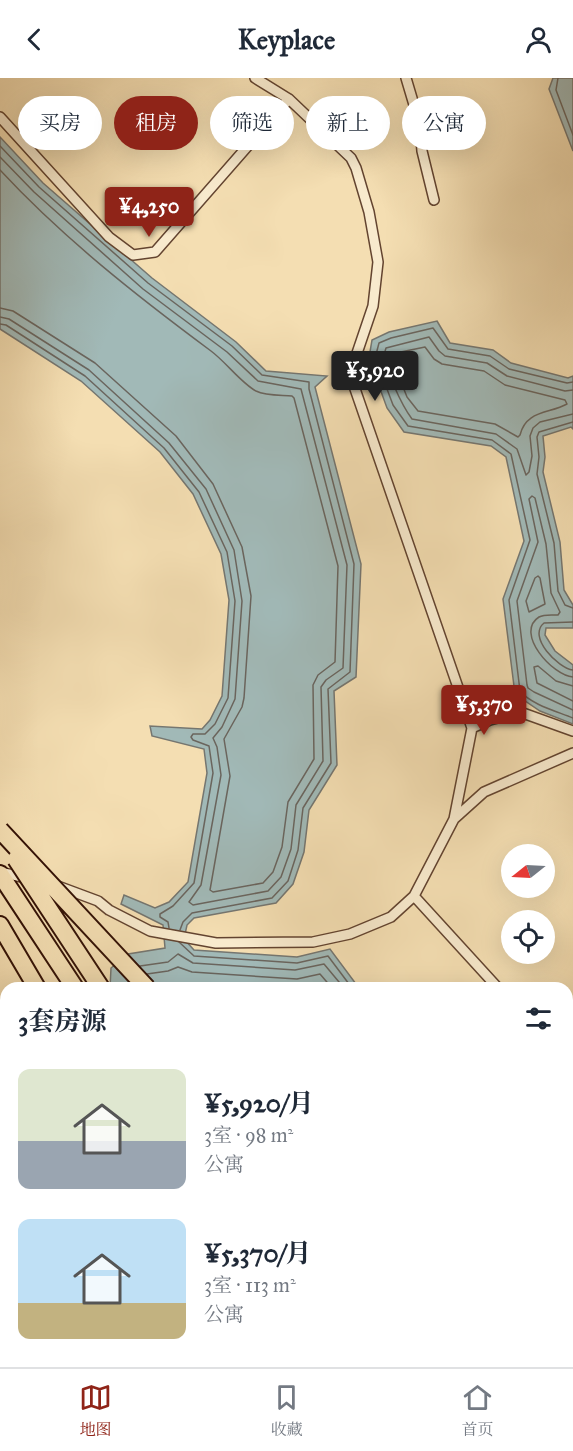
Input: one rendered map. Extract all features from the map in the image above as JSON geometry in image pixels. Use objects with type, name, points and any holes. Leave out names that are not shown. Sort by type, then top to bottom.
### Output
[{"type":"highway","points":[[0,833],[97,982]]},
{"type":"highway","points":[[0,833],[141,982]]},
{"type":"highway","points":[[0,873],[71,982]]},
{"type":"highway","points":[[0,925],[34,982]]},
{"type":"highway","points":[[10,940],[26,982]]},
{"type":"street","points":[[255,78],[284,96]]},
{"type":"street","points":[[406,78],[420,125],[422,151],[434,200]]},
{"type":"street","points":[[0,873],[71,890],[98,901],[109,910],[150,931],[216,943],[313,942],[350,934],[392,917],[414,896],[454,819],[472,728],[354,386],[354,362],[373,306],[378,262],[369,212],[351,158],[294,104]]},
{"type":"street","points":[[0,117],[109,237],[133,255],[154,252],[244,150]]},
{"type":"street","points":[[472,728],[490,720],[520,712],[573,731]]},
{"type":"street","points":[[454,819],[484,792],[573,753]]},
{"type":"street","points":[[414,896],[493,982]]},
{"type":"water","points":[[553,78],[573,78],[573,151],[549,89]]},
{"type":"water","points":[[0,137],[43,183],[152,278],[236,342],[266,371],[327,376],[315,387],[361,564],[356,677],[334,691],[337,765],[309,810],[304,852],[293,884],[276,903],[194,918],[187,925],[184,939],[194,950],[297,957],[330,949],[355,982],[110,982],[111,968],[128,954],[165,948],[163,925],[121,904],[124,895],[155,908],[169,902],[188,882],[207,773],[204,749],[152,736],[150,726],[202,729],[210,720],[222,696],[229,600],[221,554],[193,494],[160,452],[81,381],[0,329]]},
{"type":"water","points":[[437,321],[450,343],[493,350],[511,363],[568,378],[573,376],[573,429],[571,427],[543,436],[545,457],[543,472],[560,542],[564,590],[573,605],[573,628],[546,628],[545,635],[555,651],[573,665],[573,724],[540,711],[515,694],[503,599],[524,541],[506,457],[491,446],[404,432],[387,408],[375,375],[366,375],[372,340],[389,332]]}]
